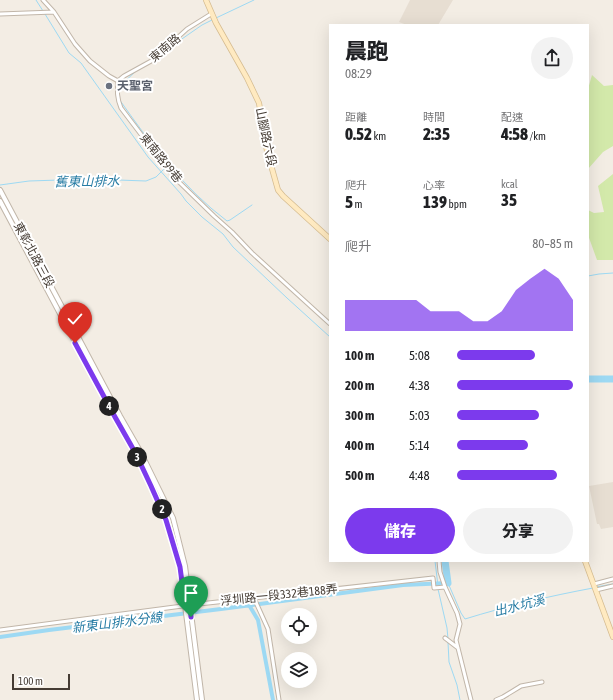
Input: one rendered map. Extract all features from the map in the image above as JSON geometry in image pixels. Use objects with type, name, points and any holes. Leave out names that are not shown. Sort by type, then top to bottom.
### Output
[{"type":"main road","name":"山腳路六段","points":[[206,0],[216,23],[247,78],[259,103],[267,151],[278,190],[282,196],[329,239]]},
{"type":"main road","points":[[585,562],[613,637]]},
{"type":"street","points":[[43,0],[54,12],[75,44],[90,61],[118,81]]},
{"type":"street","points":[[0,14],[54,12]]},
{"type":"street","name":"東南路","points":[[118,81],[124,76],[153,60],[187,29],[212,15]]},
{"type":"street","name":"東南路99巷","points":[[118,81],[117,94],[122,108],[165,166],[214,216],[329,323]]},
{"type":"street","name":"東彰北路三段","points":[[0,190],[140,451],[173,518],[185,566],[188,605]]},
{"type":"street","name":"東彰北路三段","points":[[0,201],[136,454],[151,486],[166,520],[180,567],[188,605]]},
{"type":"street","points":[[439,562],[440,572],[445,587],[457,613],[460,624],[456,640],[471,700]]},
{"type":"street","name":"浮圳路一段332巷188弄","points":[[0,630],[188,605],[432,578],[434,588],[445,587]]},
{"type":"street","points":[[594,584],[613,579]]},
{"type":"street","points":[[596,590],[613,586]]},
{"type":"street","points":[[254,598],[268,629],[279,700]]},
{"type":"street","points":[[188,605],[197,700]]},
{"type":"street","points":[[189,617],[202,700]]},
{"type":"street","points":[[445,638],[458,648]]},
{"type":"street","points":[[496,700],[521,686],[542,682]]},
{"type":"shaded area","points":[[410,0],[453,0],[439,24],[404,24],[399,22]]},
{"type":"shaded area","points":[[613,482],[613,527],[601,529],[599,524],[597,524],[589,486]]},
{"type":"green space","points":[[592,75],[604,86],[613,85],[613,146],[603,152],[589,168],[589,86]]},
{"type":"green space","points":[[613,174],[613,260],[597,260],[589,238],[589,210],[594,213],[604,212],[598,186]]},
{"type":"waterway","points":[[36,0],[43,11]]},
{"type":"waterway","points":[[216,18],[254,0]]},
{"type":"waterway","points":[[45,14],[69,53],[81,63],[148,157],[186,201],[202,217],[223,234],[233,247],[329,336]]},
{"type":"waterway","points":[[166,50],[202,25],[212,20]]},
{"type":"waterway","points":[[119,96],[120,86],[137,70]]},
{"type":"waterway","points":[[119,99],[168,164],[196,194],[227,221],[252,205]]},
{"type":"waterway","name":"舊東山排水","points":[[0,185],[29,181],[90,179],[146,181],[156,177],[168,165]]},
{"type":"waterway","points":[[589,276],[613,273]]},
{"type":"waterway","points":[[589,379],[613,379]]},
{"type":"waterway","points":[[435,562],[438,586]]},
{"type":"waterway","points":[[445,562],[448,583]]},
{"type":"waterway","name":"出水坑溪","points":[[448,583],[465,619],[561,594],[593,588]]},
{"type":"waterway","name":"新東山排水分線","points":[[0,637],[403,585],[448,583]]},
{"type":"waterway","name":"出水坑溪","points":[[596,587],[613,584]]},
{"type":"waterway","points":[[438,589],[448,639]]},
{"type":"waterway","points":[[249,605],[258,620],[273,700]]},
{"type":"waterway","points":[[448,642],[449,662],[457,685],[460,700]]},
{"type":"place","name":"天聖宮","points":[[109,86]]},
{"type":"route","points":[[75,343],[136,454],[166,520],[180,567],[185,605],[190,605],[191,617]]}]
